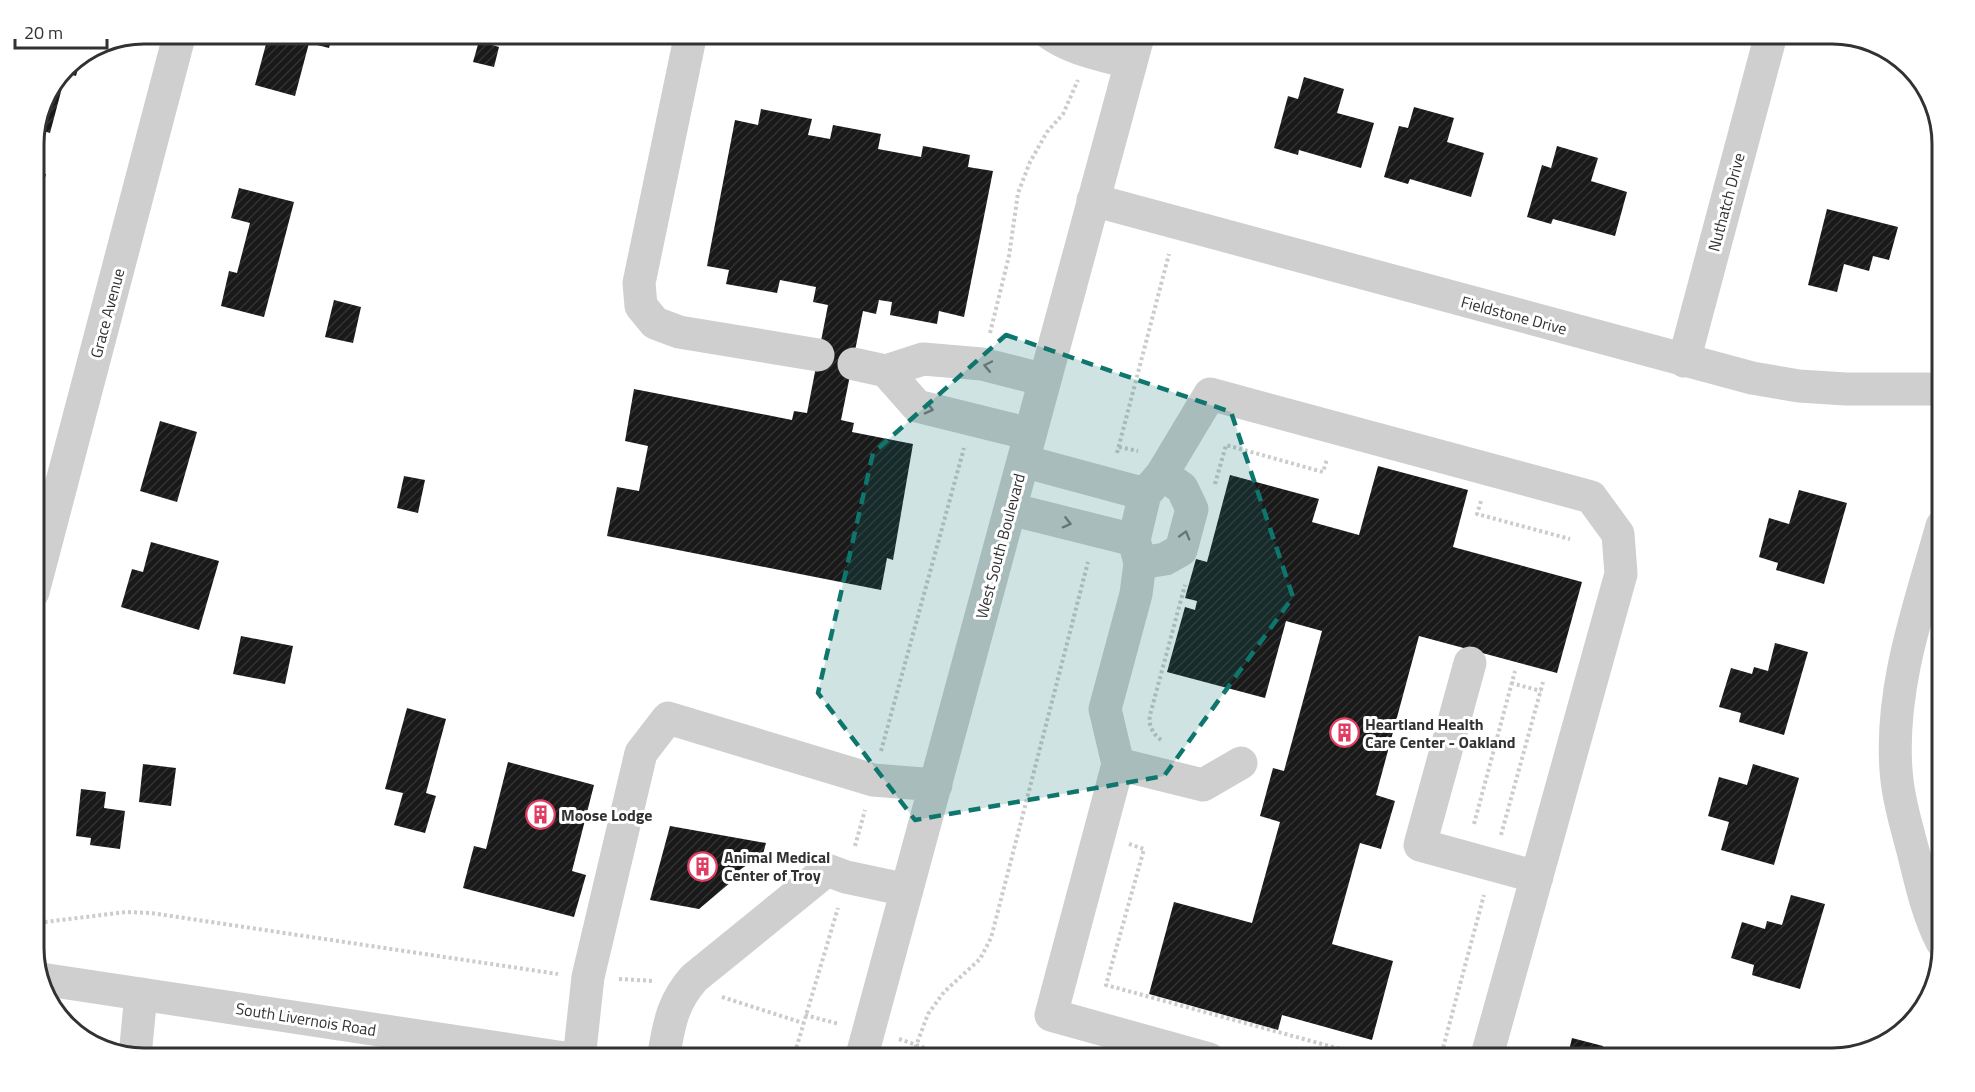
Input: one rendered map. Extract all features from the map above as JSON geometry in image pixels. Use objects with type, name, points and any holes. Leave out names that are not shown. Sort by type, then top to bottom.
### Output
[{"type":"street","name":"Grace Avenue","points":[[44,550],[177,44]]},
{"type":"street","points":[[689,44],[639,283],[641,306],[655,323],[679,332],[818,355]]},
{"type":"street","points":[[1071,44],[1086,50],[1135,48]]},
{"type":"street","name":"Nuthatch Drive","points":[[1684,361],[1768,44]]},
{"type":"street","name":"West South Boulevard","points":[[864,1048],[1135,48]]},
{"type":"street","name":"Fieldstone Drive","points":[[1093,200],[1752,378],[1799,386],[1846,389],[1931,389]]},
{"type":"street","points":[[854,364],[886,371],[922,359],[982,364],[1045,380]]},
{"type":"street","points":[[886,371],[917,406],[1027,448],[1109,484],[1154,484],[1182,488],[1192,509],[1181,550],[1165,559],[1137,552],[1096,530],[1010,509]]},
{"type":"street","points":[[1170,1048],[1051,1015],[1118,764],[1105,709],[1136,594],[1137,552],[1154,484],[1210,394],[1591,497],[1618,534],[1621,574],[1489,1048]]},
{"type":"street","points":[[1932,563],[1907,651],[1895,733],[1896,772],[1903,815],[1932,918]]},
{"type":"street","points":[[1470,663],[1420,845],[1537,877]]},
{"type":"street","points":[[580,1048],[588,977],[641,753],[668,718],[873,780],[936,785]]},
{"type":"street","points":[[1118,764],[1203,785],[1241,763]]},
{"type":"street","points":[[665,1048],[672,1011],[694,978],[827,870],[846,877],[907,890]]},
{"type":"street","name":"South Livernois Road","points":[[49,980],[492,1048]]},
{"type":"street","points":[[136,1048],[141,994]]},
{"type":"path","points":[[989,338],[1009,256],[1018,192],[1030,162],[1047,132],[1063,114],[1080,74]]},
{"type":"path","points":[[1109,484],[1169,253]]},
{"type":"path","points":[[796,1048],[846,877],[966,441]]},
{"type":"path","points":[[1213,492],[1226,445],[1323,472],[1328,456]]},
{"type":"path","points":[[1482,497],[1477,514],[1570,539]]},
{"type":"path","points":[[915,1048],[928,1014],[944,992],[980,958],[991,938],[1096,530]]},
{"type":"path","points":[[1168,745],[1154,734],[1149,721],[1185,584]]},
{"type":"path","points":[[1474,824],[1515,671]]},
{"type":"path","points":[[1501,836],[1543,682]]},
{"type":"path","points":[[1511,683],[1540,691]]},
{"type":"path","points":[[1122,841],[1143,849],[1107,985],[1337,1048]]},
{"type":"path","points":[[1443,1048],[1484,894]]},
{"type":"path","points":[[44,922],[126,912],[151,913],[536,972],[656,981]]},
{"type":"path","points":[[719,996],[803,1023]]},
{"type":"highlighted area","points":[[1006,335],[1231,412],[1293,597],[1164,776],[915,820],[818,693],[873,453]]},
{"type":"building","points":[[266,44],[309,44],[295,96],[255,85]]},
{"type":"building","points":[[313,44],[330,44],[329,48]]},
{"type":"building","points":[[478,44],[499,47],[494,67],[473,62]]},
{"type":"building","points":[[1304,77],[1344,89],[1337,113],[1374,123],[1361,168],[1299,150],[1298,155],[1274,148],[1288,96],[1298,99]]},
{"type":"building","points":[[63,85],[50,133],[45,131],[47,118]]},
{"type":"building","points":[[1414,107],[1454,118],[1447,142],[1484,153],[1471,197],[1410,179],[1408,184],[1384,177],[1399,126],[1408,128]]},
{"type":"building","points":[[761,109],[812,119],[808,135],[830,139],[833,125],[881,134],[878,149],[921,157],[923,146],[970,155],[968,167],[993,171],[964,317],[939,311],[937,324],[890,315],[892,302],[879,300],[876,314],[863,311],[841,420],[854,423],[852,432],[913,444],[893,560],[887,558],[881,590],[607,536],[617,487],[639,491],[648,446],[625,441],[634,389],[792,420],[794,411],[807,413],[828,305],[813,302],[816,287],[780,280],[777,293],[726,284],[729,270],[707,266],[735,120],[758,125]]},
{"type":"building","points":[[1557,146],[1598,158],[1591,181],[1627,192],[1615,236],[1553,219],[1551,224],[1527,217],[1542,165],[1551,168]]},
{"type":"building","points":[[239,188],[294,202],[264,317],[221,306],[229,271],[237,273],[250,223],[231,218]]},
{"type":"building","points":[[1827,209],[1898,227],[1889,260],[1873,256],[1869,271],[1844,264],[1837,292],[1808,285]]},
{"type":"building","points":[[334,300],[361,307],[353,343],[325,337]]},
{"type":"building","points":[[160,421],[197,432],[177,502],[140,491]]},
{"type":"building","name":"Heartland Health Care Center - Oakland","points":[[1378,466],[1468,490],[1453,547],[1582,582],[1557,673],[1419,636],[1376,795],[1395,801],[1381,849],[1360,843],[1332,944],[1393,961],[1372,1040],[1282,1015],[1278,1030],[1149,994],[1174,902],[1252,923],[1280,822],[1260,816],[1273,768],[1284,771],[1322,631],[1286,621],[1265,698],[1167,672],[1185,607],[1195,610],[1197,601],[1185,598],[1196,559],[1207,562],[1230,475],[1319,499],[1312,522],[1359,535]]},
{"type":"building","points":[[404,476],[425,480],[418,513],[397,508]]},
{"type":"building","points":[[1799,490],[1847,503],[1824,584],[1776,570],[1778,563],[1759,557],[1769,518],[1789,524]]},
{"type":"building","points":[[151,542],[219,561],[199,630],[121,607],[132,569],[143,572]]},
{"type":"building","points":[[241,636],[293,646],[285,684],[233,674]]},
{"type":"building","points":[[1775,643],[1808,652],[1784,735],[1739,722],[1741,713],[1719,707],[1731,668],[1752,674],[1754,667],[1768,671]]},
{"type":"building","points":[[407,708],[446,719],[426,793],[436,796],[425,833],[394,825],[403,793],[385,789]]},
{"type":"building","name":"Moose Lodge","points":[[508,762],[594,785],[572,871],[586,875],[574,917],[463,888],[474,846],[486,849]]},
{"type":"building","points":[[143,764],[176,768],[171,806],[139,802]]},
{"type":"building","points":[[1753,764],[1799,778],[1774,865],[1721,850],[1729,822],[1708,816],[1719,777],[1747,785]]},
{"type":"building","points":[[81,789],[106,792],[104,808],[125,811],[120,849],[90,845],[91,838],[76,836]]},
{"type":"building","name":"Animal Medical Center of Troy","points":[[670,826],[766,843],[763,854],[728,878],[731,882],[699,909],[650,900]]},
{"type":"building","points":[[1791,895],[1825,904],[1800,989],[1752,975],[1754,965],[1731,958],[1742,922],[1765,929],[1767,921],[1782,925]]},
{"type":"building","points":[[1572,1038],[1603,1046],[1602,1048],[1570,1048]]},
{"type":"place","name":"Heartland Health Care Center - Oakland","points":[[1344,733]]},
{"type":"place","name":"Moose Lodge","points":[[540,815]]},
{"type":"place","name":"Animal Medical Center of Troy","points":[[703,866]]}]
